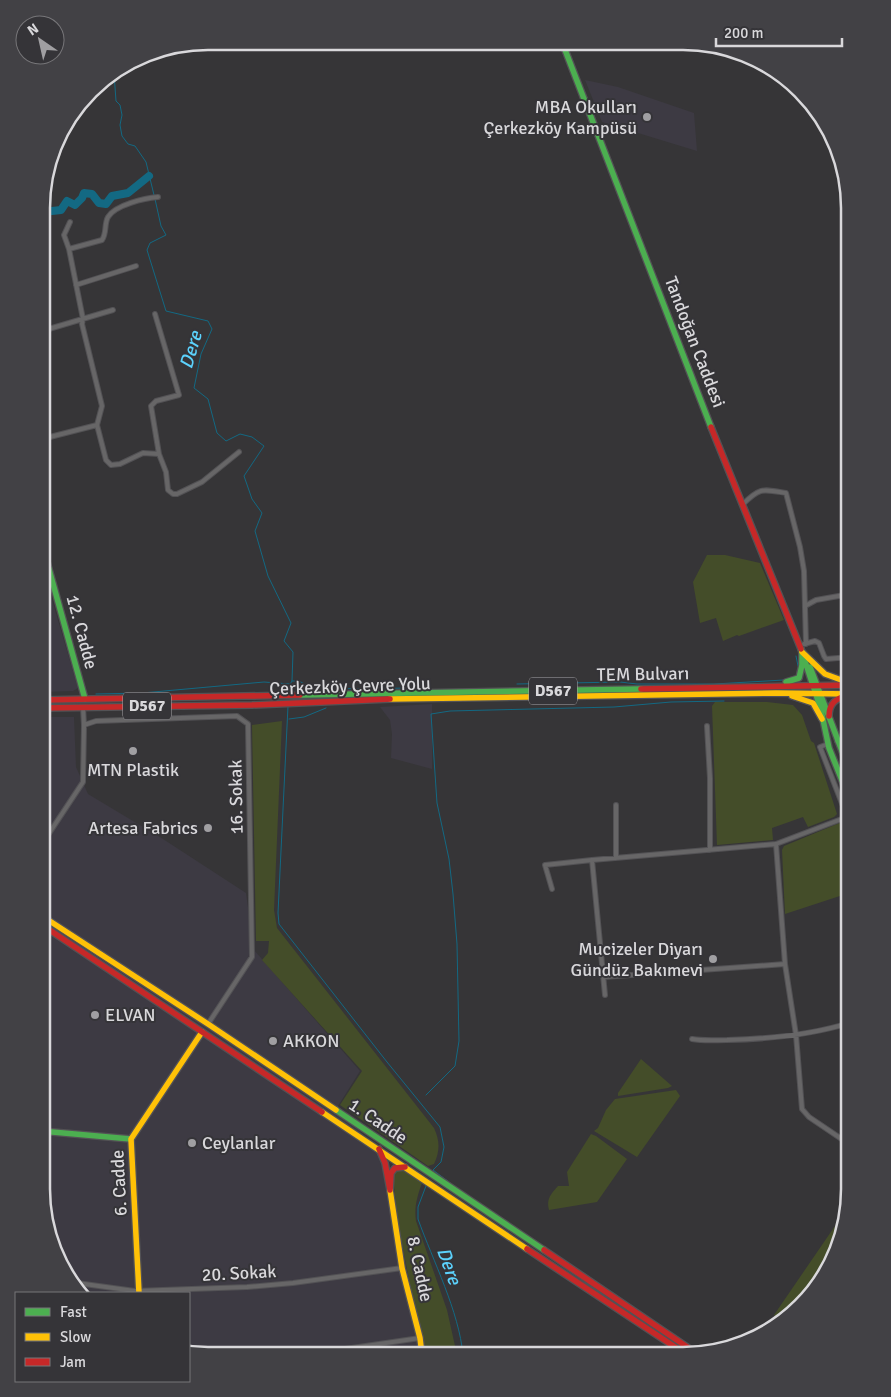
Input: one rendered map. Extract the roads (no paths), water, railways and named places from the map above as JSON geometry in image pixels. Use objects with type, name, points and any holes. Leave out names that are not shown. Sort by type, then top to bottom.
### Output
[{"type":"main road","name":"Tandoğan Caddesi","points":[[565,50],[742,505],[818,693]]},
{"type":"main road","name":"12. Cadde","points":[[50,573],[85,699]]},
{"type":"main road","points":[[801,649],[827,677],[841,682]]},
{"type":"main road","points":[[764,686],[795,681],[799,678],[802,665],[801,649]]},
{"type":"main road","name":"D567","points":[[815,685],[841,684]]},
{"type":"main road","name":"TEM Bulvarı","points":[[294,695],[815,685]]},
{"type":"main road","points":[[776,693],[798,697],[813,703],[822,719]]},
{"type":"main road","points":[[818,693],[841,751]]},
{"type":"main road","points":[[818,693],[824,730],[841,777]]},
{"type":"main road","name":"D567","points":[[818,693],[841,694]]},
{"type":"main road","name":"TEM Bulvarı","points":[[660,694],[818,693]]},
{"type":"main road","name":"Çerkezköy Çevre Yolu","points":[[50,708],[252,705],[381,699],[660,694]]},
{"type":"main road","name":"Çerkezköy Çevre Yolu","points":[[85,699],[294,695]]},
{"type":"main road","points":[[828,716],[835,700],[841,698]]},
{"type":"main road","name":"D567","points":[[50,700],[85,699]]},
{"type":"main road","points":[[828,744],[836,740]]},
{"type":"main road","name":"1. Cadde","points":[[50,921],[208,1024],[687,1347]]},
{"type":"main road","name":"1. Cadde","points":[[50,929],[675,1347]]},
{"type":"main road","name":"6. Cadde","points":[[139,1292],[132,1139],[202,1032]]},
{"type":"main road","points":[[50,1133],[132,1139]]},
{"type":"main road","name":"8. Cadde","points":[[379,1149],[385,1163],[402,1268],[421,1347]]},
{"type":"main road","name":"8. Cadde","points":[[390,1190],[391,1173],[395,1168],[406,1167]]},
{"type":"street","points":[[69,249],[102,240],[110,214],[124,205],[158,197]]},
{"type":"street","points":[[70,222],[64,235],[69,249],[83,319],[82,324],[102,406],[98,424],[106,460],[111,465],[120,464],[143,453],[159,454]]},
{"type":"street","points":[[76,285],[136,266]]},
{"type":"street","points":[[50,329],[112,310]]},
{"type":"street","points":[[156,314],[179,395],[156,402],[151,406],[159,454],[166,472],[168,490],[173,494],[177,494],[202,482],[239,452]]},
{"type":"street","points":[[50,437],[98,424]]},
{"type":"street","points":[[742,505],[754,493],[764,490],[786,493],[802,555],[806,644]]},
{"type":"street","points":[[805,606],[816,600],[841,596]]},
{"type":"street","points":[[801,649],[806,644],[814,641],[819,643],[826,658],[841,657]]},
{"type":"street","points":[[50,832],[83,782],[83,707]]},
{"type":"street","name":"16. Sokak","points":[[84,725],[96,721],[237,716],[248,724],[252,957],[208,1024]]},
{"type":"street","points":[[707,726],[710,778],[710,850]]},
{"type":"street","points":[[836,740],[841,739]]},
{"type":"street","points":[[828,744],[820,747],[841,801]]},
{"type":"street","points":[[616,805],[616,858]]},
{"type":"street","points":[[552,889],[544,866],[776,844],[841,818]]},
{"type":"street","points":[[776,844],[786,964],[796,1035],[802,1109],[809,1118],[841,1139]]},
{"type":"street","points":[[592,860],[605,995]]},
{"type":"street","points":[[603,977],[786,964]]},
{"type":"street","points":[[692,1039],[737,1039],[796,1035],[841,1025]]},
{"type":"street","name":"20. Sokak","points":[[82,1284],[139,1292],[293,1283],[402,1268]]},
{"type":"street","points":[[359,1347],[420,1338]]},
{"type":"waterway","name":"Dere","points":[[115,81],[116,101],[120,105],[122,115],[120,125],[122,136],[128,144],[135,146],[146,162],[154,195]]},
{"type":"waterway","points":[[50,211],[61,210],[67,201],[75,205],[84,193],[92,194],[99,203],[106,204],[112,196],[128,193],[149,176]]},
{"type":"waterway","name":"Dere","points":[[155,199],[161,226],[166,235],[150,243],[147,250],[166,311],[208,321],[212,329],[201,354],[194,388],[208,399],[217,433],[226,441],[240,434],[252,437],[264,446],[244,476],[252,499],[262,513],[255,531],[268,576],[291,623],[284,641],[293,652],[292,681],[289,686],[289,692]]},
{"type":"waterway","points":[[796,656],[798,666]]},
{"type":"waterway","points":[[517,684],[620,682],[637,684],[714,684],[784,680]]},
{"type":"waterway","points":[[292,681],[299,681],[314,689],[417,688]]},
{"type":"waterway","points":[[96,694],[142,693],[264,682],[290,684]]},
{"type":"waterway","points":[[426,1095],[455,1066],[459,1041],[457,944],[453,894],[449,859],[437,803],[431,714],[450,711],[614,707],[671,702],[724,701]]},
{"type":"waterway","points":[[288,706],[279,924],[440,1127],[444,1147],[441,1162],[433,1170],[449,1182]]},
{"type":"waterway","points":[[289,719],[304,717],[326,708]]},
{"type":"waterway","name":"Dere","points":[[426,1186],[418,1207],[418,1219],[445,1286],[462,1347]]},
{"type":"place","name":"MBA Okulları Çerkezköy Kampüsü","points":[[647,117]]},
{"type":"place","name":"MTN Plastik","points":[[133,751]]},
{"type":"place","name":"Artesa Fabrics","points":[[208,828]]},
{"type":"place","name":"Mucizeler Diyarı Gündüz Bakımevi","points":[[713,959]]},
{"type":"place","name":"ELVAN","points":[[95,1015]]},
{"type":"place","name":"AKKON","points":[[273,1041]]},
{"type":"place","name":"Ceylanlar","points":[[192,1143]]}]
